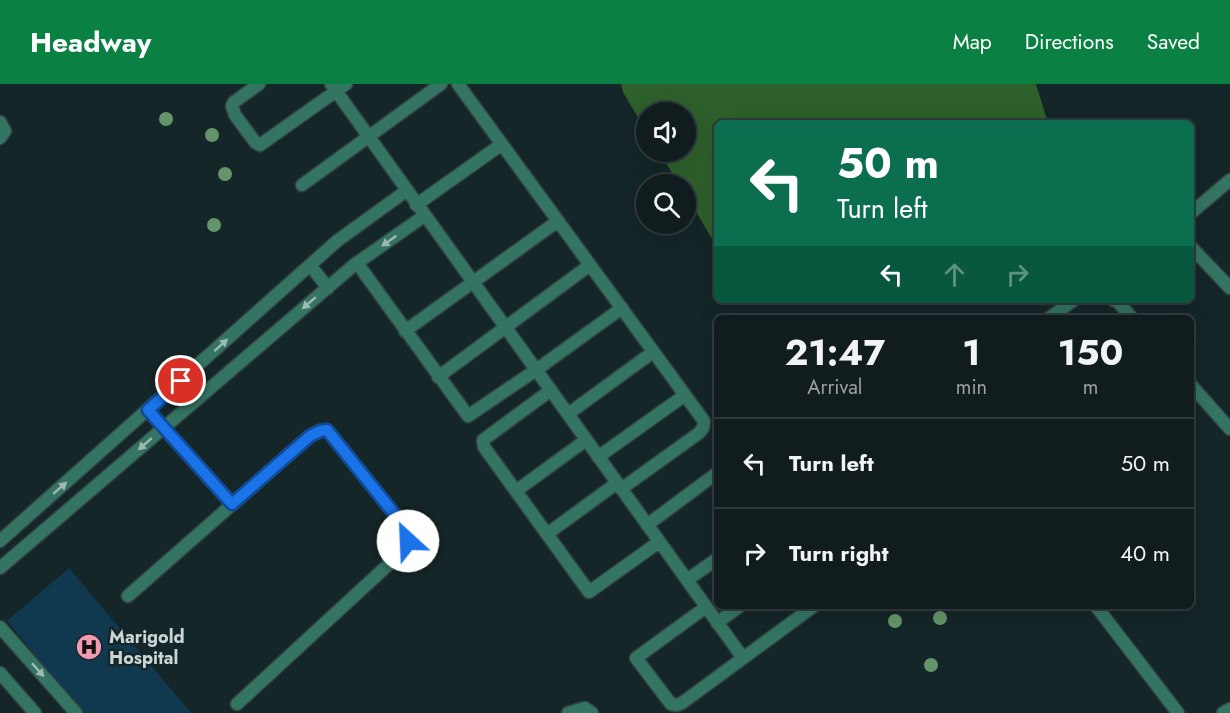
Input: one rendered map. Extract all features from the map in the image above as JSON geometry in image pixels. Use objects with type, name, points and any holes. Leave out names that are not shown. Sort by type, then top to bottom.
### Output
[{"type":"street","points":[[259,84],[234,102],[232,106],[235,115],[255,142],[260,145],[338,86],[368,136],[406,191],[743,658]]},
{"type":"street","points":[[302,184],[441,84]]},
{"type":"street","points":[[458,84],[704,421],[703,428],[547,534]]},
{"type":"street","points":[[0,122],[5,131],[0,138]]},
{"type":"street","points":[[416,205],[502,144]]},
{"type":"street","points":[[1194,210],[1230,180]]},
{"type":"street","points":[[0,541],[337,241],[406,191]]},
{"type":"street","points":[[0,568],[357,263],[424,216]]},
{"type":"street","points":[[405,331],[558,221]]},
{"type":"street","points":[[1194,250],[1230,288]]},
{"type":"street","points":[[357,263],[468,416],[622,308]]},
{"type":"street","points":[[438,377],[590,265]]},
{"type":"street","points":[[310,266],[328,288]]},
{"type":"street","points":[[1053,315],[1070,303]]},
{"type":"street","points":[[1119,303],[1129,315]]},
{"type":"street","points":[[568,414],[653,352]]},
{"type":"street","points":[[1194,388],[1230,429]]},
{"type":"street","points":[[550,390],[483,440],[484,447],[589,592],[659,542]]},
{"type":"street","points":[[598,456],[685,395]]},
{"type":"street","points":[[148,410],[232,504]]},
{"type":"street","points":[[128,596],[310,436],[327,430],[408,531],[408,541],[401,554],[237,704]]},
{"type":"street","points":[[516,491],[586,440]]},
{"type":"street","points":[[647,525],[714,475]]},
{"type":"street","points":[[38,507],[53,523]]},
{"type":"street","points":[[687,580],[714,561]]},
{"type":"street","points":[[706,607],[636,658],[667,700],[677,705],[810,609]]},
{"type":"street","points":[[717,623],[736,609]]},
{"type":"street","points":[[1098,609],[1178,713]]},
{"type":"street","points":[[0,627],[76,713]]},
{"type":"street","points":[[0,673],[35,713]]},
{"type":"street","points":[[568,713],[585,708],[592,713]]},
{"type":"street","points":[[1223,713],[1230,709]]},
{"type":"green space","points":[[621,84],[1036,84],[1047,120],[714,120],[714,242],[696,212],[696,174],[673,174],[665,162],[696,162],[696,102],[636,102],[636,114]]},
{"type":"building","points":[[69,568],[191,713],[83,713],[7,621]]},
{"type":"place","name":"Marigold Hospital","points":[[89,647]]},
{"type":"route","points":[[181,381],[148,410],[232,504],[310,436],[327,430],[408,531],[408,541]]}]
